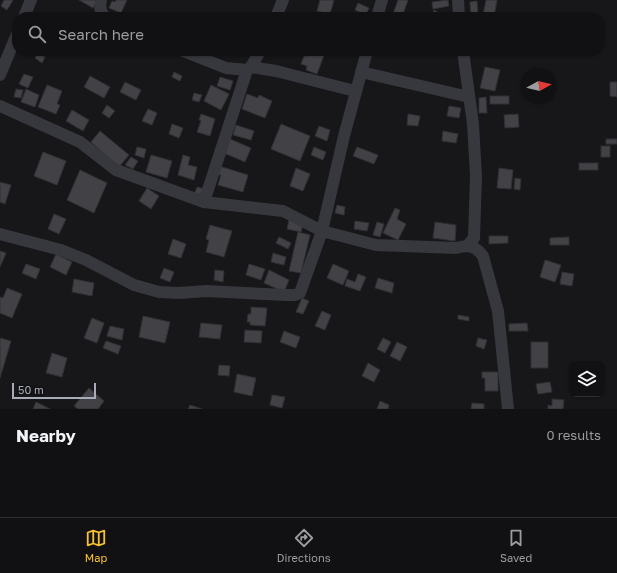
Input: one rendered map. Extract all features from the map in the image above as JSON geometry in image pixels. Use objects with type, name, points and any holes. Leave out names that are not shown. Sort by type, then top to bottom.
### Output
[{"type":"street","points":[[26,12],[32,0]]},
{"type":"street","points":[[101,0],[99,6],[101,12]]},
{"type":"street","points":[[278,12],[283,0]]},
{"type":"street","points":[[378,12],[382,0]]},
{"type":"street","points":[[458,0],[459,12]]},
{"type":"street","points":[[0,75],[12,46]]},
{"type":"street","points":[[196,56],[226,68],[249,68],[276,71],[355,90]]},
{"type":"street","points":[[204,202],[249,68],[257,56]]},
{"type":"street","points":[[0,234],[61,250],[86,260],[134,285],[159,292],[179,293],[206,291],[295,295],[300,293],[322,231],[355,90],[366,56]]},
{"type":"street","points":[[0,106],[80,142],[116,170],[204,202],[283,211],[322,231],[376,245],[456,248],[468,245],[474,238],[476,176],[473,124],[464,56]]},
{"type":"street","points":[[361,72],[470,97]]},
{"type":"street","points":[[468,245],[478,249],[483,256],[498,311],[508,409]]},
{"type":"building","points":[[4,0],[13,0],[7,10],[1,6]]},
{"type":"building","points":[[79,0],[97,0],[93,8]]},
{"type":"building","points":[[116,0],[127,0],[121,12],[109,8],[112,1],[115,2]]},
{"type":"building","points":[[320,0],[334,0],[331,12],[317,11]]},
{"type":"building","points":[[398,0],[408,0],[404,12],[394,12]]},
{"type":"building","points":[[448,0],[449,6],[433,9],[432,2]]},
{"type":"building","points":[[486,0],[497,0],[495,12],[484,12]]},
{"type":"building","points":[[477,1],[478,12],[471,12],[470,2]]},
{"type":"building","points":[[358,3],[369,8],[367,12],[359,12],[355,10]]},
{"type":"building","points":[[36,56],[45,57],[42,63],[35,58]]},
{"type":"building","points":[[304,56],[324,56],[317,74],[306,70],[307,66],[301,64]]},
{"type":"building","points":[[485,67],[500,70],[495,91],[480,88]]},
{"type":"building","points":[[174,72],[182,76],[180,81],[172,77]]},
{"type":"building","points":[[24,74],[33,77],[28,88],[19,84]]},
{"type":"building","points":[[90,76],[110,87],[104,98],[84,87]]},
{"type":"building","points":[[220,77],[233,81],[230,90],[217,86]]},
{"type":"building","points":[[125,82],[141,90],[136,100],[120,92]]},
{"type":"building","points":[[610,82],[617,82],[617,97],[610,96]]},
{"type":"building","points":[[47,85],[62,91],[57,104],[60,105],[56,114],[38,107]]},
{"type":"building","points":[[211,85],[229,94],[221,110],[204,101]]},
{"type":"building","points":[[16,89],[23,90],[21,98],[14,97]]},
{"type":"building","points":[[26,89],[39,95],[35,107],[21,102]]},
{"type":"building","points":[[194,93],[202,95],[199,102],[192,100]]},
{"type":"building","points":[[247,94],[258,98],[259,95],[272,101],[265,118],[242,109]]},
{"type":"building","points":[[490,96],[509,96],[509,104],[490,104]]},
{"type":"building","points":[[486,97],[487,113],[479,113],[479,98]]},
{"type":"building","points":[[107,105],[115,111],[109,118],[102,113]]},
{"type":"building","points":[[449,106],[461,108],[459,118],[447,116]]},
{"type":"building","points":[[148,109],[157,113],[152,125],[142,121]]},
{"type":"building","points":[[72,110],[89,120],[83,131],[66,121]]},
{"type":"building","points":[[201,114],[215,119],[210,136],[197,132],[201,121],[199,120]]},
{"type":"building","points":[[408,114],[420,116],[418,126],[407,125]]},
{"type":"building","points":[[518,114],[519,127],[505,128],[504,115]]},
{"type":"building","points":[[172,124],[183,128],[179,138],[169,134]]},
{"type":"building","points":[[281,124],[310,136],[300,161],[271,149]]},
{"type":"building","points":[[236,125],[254,131],[251,140],[233,135]]},
{"type":"building","points":[[319,126],[330,130],[327,141],[315,136]]},
{"type":"building","points":[[100,131],[129,155],[119,167],[91,142]]},
{"type":"building","points":[[443,131],[458,134],[456,143],[442,141]]},
{"type":"building","points":[[230,139],[251,148],[245,162],[224,153]]},
{"type":"building","points":[[606,139],[617,139],[617,144],[606,144]]},
{"type":"building","points":[[601,146],[610,146],[610,157],[601,157]]},
{"type":"building","points":[[137,147],[146,149],[144,158],[135,155]]},
{"type":"building","points":[[314,147],[326,152],[323,160],[311,155]]},
{"type":"building","points":[[357,147],[378,155],[374,164],[353,156]]},
{"type":"building","points":[[43,152],[66,161],[57,185],[34,176]]},
{"type":"building","points":[[151,155],[172,161],[167,178],[146,172]]},
{"type":"building","points":[[183,155],[190,157],[188,165],[197,167],[194,180],[178,175]]},
{"type":"building","points":[[131,157],[138,161],[133,169],[125,165]]},
{"type":"building","points":[[579,163],[598,163],[598,170],[579,170]]},
{"type":"building","points":[[219,166],[248,175],[243,192],[218,185],[221,175],[216,174]]},
{"type":"building","points":[[296,168],[310,174],[303,191],[290,186]]},
{"type":"building","points":[[499,168],[513,170],[511,189],[497,188]]},
{"type":"building","points":[[80,170],[107,183],[94,213],[67,200]]},
{"type":"building","points":[[515,178],[521,179],[520,190],[514,189]]},
{"type":"building","points":[[0,182],[11,185],[5,204],[0,202]]},
{"type":"building","points":[[197,187],[204,189],[202,195],[195,193]]},
{"type":"building","points":[[147,188],[159,196],[151,209],[139,201]]},
{"type":"building","points":[[337,205],[345,207],[344,215],[335,213]]},
{"type":"building","points":[[395,208],[400,210],[397,219],[406,224],[398,240],[383,233]]},
{"type":"building","points":[[54,214],[66,219],[59,234],[48,229]]},
{"type":"building","points":[[289,220],[303,224],[301,232],[287,229]]},
{"type":"building","points":[[355,221],[369,223],[367,231],[354,229]]},
{"type":"building","points":[[377,222],[384,224],[380,237],[373,235]]},
{"type":"building","points":[[435,222],[456,225],[455,241],[433,238]]},
{"type":"building","points":[[210,225],[232,231],[224,257],[206,252],[209,240],[206,239]]},
{"type":"building","points":[[298,232],[310,235],[301,273],[289,271]]},
{"type":"building","points":[[489,236],[508,236],[508,243],[489,244]]},
{"type":"building","points":[[279,237],[291,243],[288,249],[276,243]]},
{"type":"building","points":[[569,237],[569,245],[550,245],[550,238]]},
{"type":"building","points":[[173,239],[186,244],[181,258],[168,254]]},
{"type":"building","points":[[0,251],[6,253],[0,267]]},
{"type":"building","points":[[273,253],[286,257],[284,265],[271,262]]},
{"type":"building","points":[[56,254],[72,262],[66,275],[50,267]]},
{"type":"building","points":[[545,260],[561,265],[555,282],[540,277]]},
{"type":"building","points":[[26,264],[40,269],[36,279],[22,273]]},
{"type":"building","points":[[249,264],[265,269],[261,280],[246,275]]},
{"type":"building","points":[[333,264],[349,271],[343,285],[327,278]]},
{"type":"building","points":[[164,268],[174,272],[170,282],[160,278]]},
{"type":"building","points":[[215,270],[224,271],[223,282],[214,280]]},
{"type":"building","points":[[269,270],[289,280],[284,292],[264,283]]},
{"type":"building","points":[[562,272],[574,274],[572,286],[560,284]]},
{"type":"building","points":[[358,274],[366,277],[360,291],[345,286],[347,279],[355,282]]},
{"type":"building","points":[[378,278],[394,283],[392,293],[375,288]]},
{"type":"building","points":[[74,279],[94,283],[92,296],[72,292]]},
{"type":"building","points":[[7,288],[22,294],[12,318],[0,313],[0,297],[3,298]]},
{"type":"building","points":[[302,298],[309,301],[303,314],[296,312]]},
{"type":"building","points":[[251,307],[267,308],[265,326],[250,325],[250,322],[247,322],[248,314],[251,314]]},
{"type":"building","points":[[322,311],[331,315],[325,330],[315,326]]},
{"type":"building","points":[[458,315],[469,317],[469,321],[458,319]]},
{"type":"building","points":[[143,316],[170,322],[165,343],[139,337]]},
{"type":"building","points":[[92,318],[104,323],[97,343],[84,338]]},
{"type":"building","points":[[201,323],[222,325],[220,339],[199,337]]},
{"type":"building","points":[[527,323],[528,331],[509,331],[509,324]]},
{"type":"building","points":[[110,326],[124,329],[122,340],[107,336]]},
{"type":"building","points":[[245,330],[262,331],[261,343],[244,342]]},
{"type":"building","points":[[284,331],[300,337],[296,348],[280,342]]},
{"type":"building","points":[[0,338],[11,341],[0,378]]},
{"type":"building","points":[[383,338],[391,342],[385,353],[377,349]]},
{"type":"building","points":[[478,338],[487,340],[484,349],[476,346]]},
{"type":"building","points":[[106,341],[121,346],[118,354],[103,348]]},
{"type":"building","points":[[397,342],[407,347],[400,361],[390,356]]},
{"type":"building","points":[[531,342],[548,342],[548,368],[531,368]]},
{"type":"building","points":[[52,353],[67,358],[62,377],[46,373]]},
{"type":"building","points":[[368,363],[380,370],[374,382],[362,376]]},
{"type":"building","points":[[219,365],[230,366],[229,376],[218,375]]},
{"type":"building","points":[[482,372],[498,372],[498,391],[485,391],[485,378],[482,378]]},
{"type":"building","points":[[237,374],[256,378],[252,396],[234,392]]},
{"type":"building","points":[[550,382],[552,392],[538,394],[536,384]]},
{"type":"building","points":[[89,388],[104,401],[98,409],[78,409],[74,406]]},
{"type":"building","points":[[272,395],[285,397],[282,408],[270,405]]},
{"type":"building","points":[[552,399],[564,400],[563,409],[548,409],[548,405],[552,406]]},
{"type":"building","points":[[380,401],[389,405],[388,409],[377,409]]},
{"type":"building","points":[[36,402],[50,409],[33,409]]},
{"type":"building","points":[[472,403],[484,404],[484,409],[471,409]]},
{"type":"building","points":[[190,405],[202,409],[188,409]]}]
